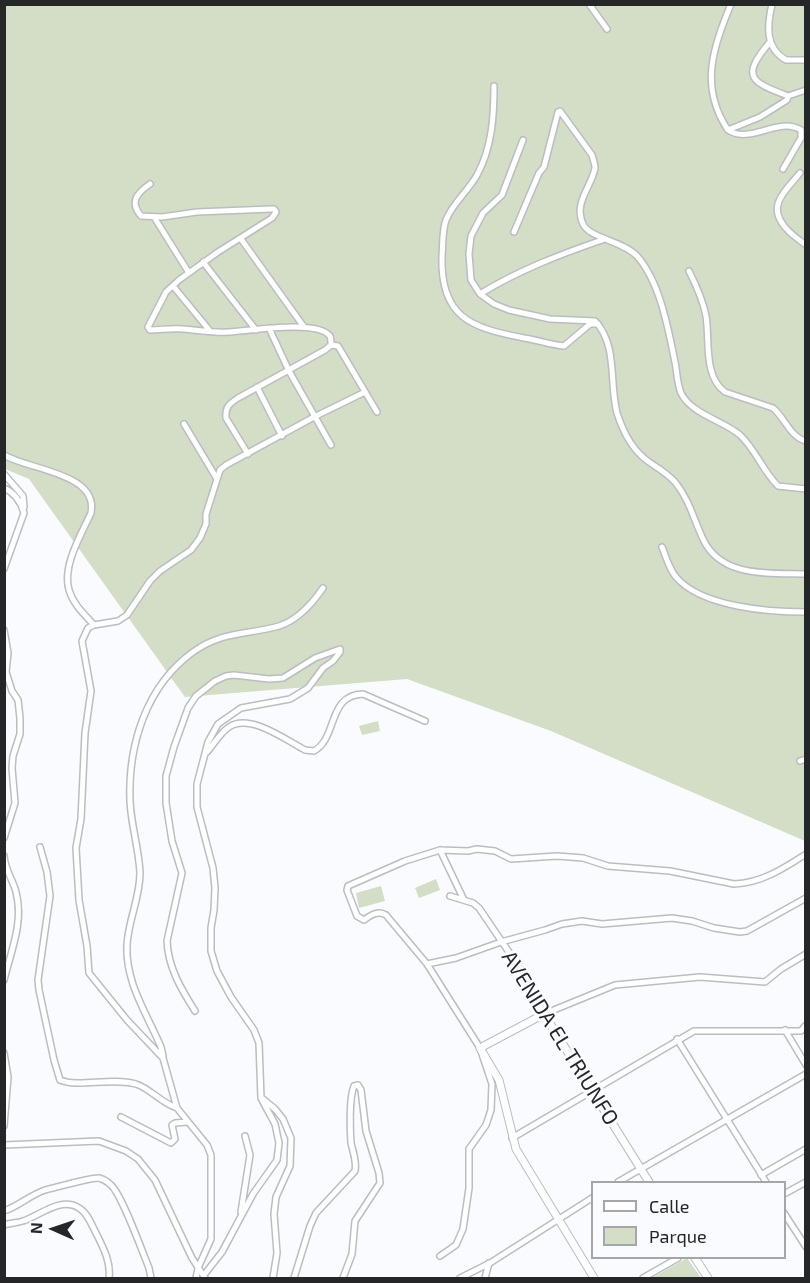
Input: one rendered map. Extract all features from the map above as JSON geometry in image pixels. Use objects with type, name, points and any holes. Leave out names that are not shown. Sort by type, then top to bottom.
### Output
[{"type":"street","points":[[589,4],[607,29]]},
{"type":"street","points":[[730,4],[717,37],[711,61],[711,87],[716,108],[728,130],[739,135],[781,126],[796,127],[801,130],[801,138],[783,169]]},
{"type":"street","points":[[771,4],[770,42],[778,56],[786,60],[806,60]]},
{"type":"street","points":[[770,42],[756,59],[752,72],[754,78],[761,86],[788,96],[806,90]]},
{"type":"street","points":[[494,86],[494,112],[489,146],[478,174],[446,220],[442,266],[445,291],[450,301],[467,320],[490,331],[564,346],[591,324],[598,324]]},
{"type":"street","points":[[728,130],[784,103],[788,96]]},
{"type":"street","points":[[514,232],[539,173],[544,167],[560,111],[592,155],[594,162],[594,172],[581,203],[582,223],[586,230],[627,248],[637,256],[654,285],[662,307],[682,395],[704,415],[742,437],[778,486],[806,489]]},
{"type":"street","points":[[524,140],[502,195],[483,213],[471,236],[469,254],[471,280],[480,294],[494,304],[509,310],[564,321],[586,319],[595,321],[609,346],[612,390],[622,426],[629,440],[642,457],[671,477],[677,484],[688,501],[711,553],[721,561],[746,571],[806,574]]},
{"type":"street","points":[[800,173],[780,200],[778,210],[785,227],[806,245]]},
{"type":"street","points":[[150,184],[138,192],[134,202],[141,216],[274,209],[276,212],[272,218],[203,262],[165,292],[148,327],[150,330],[163,328],[231,332],[304,327],[327,334],[331,339],[331,345]]},
{"type":"street","points":[[154,217],[189,273]]},
{"type":"street","points":[[480,294],[507,277],[545,260],[606,238]]},
{"type":"street","points":[[241,239],[304,327]]},
{"type":"street","points":[[203,262],[256,330]]},
{"type":"street","points":[[689,271],[706,316],[711,371],[720,388],[725,392],[773,408],[794,434],[806,441]]},
{"type":"street","points":[[172,286],[210,331]]},
{"type":"street","points":[[269,328],[289,370],[331,446]]},
{"type":"street","points":[[248,454],[226,418],[227,405],[331,345],[339,346],[377,412]]},
{"type":"street","points":[[257,387],[282,436]]},
{"type":"street","points":[[163,1058],[127,1020],[94,979],[88,967],[87,945],[79,900],[76,848],[81,819],[85,733],[91,690],[82,641],[88,628],[118,621],[127,615],[150,581],[160,571],[191,550],[206,524],[206,514],[220,470],[314,417],[365,392]]},
{"type":"street","points":[[184,424],[217,479]]},
{"type":"street","points":[[4,455],[58,474],[89,493],[93,506],[68,570],[68,582],[77,606],[94,625]]},
{"type":"street","points":[[4,474],[23,496],[24,513],[4,569]]},
{"type":"street","points":[[4,488],[11,491],[24,513]]},
{"type":"street","points":[[662,547],[677,579],[702,594],[741,607],[768,611],[806,612]]},
{"type":"street","points":[[196,1278],[211,1239],[211,1155],[207,1145],[177,1108],[162,1047],[137,997],[128,970],[127,945],[140,876],[130,803],[131,772],[146,709],[157,689],[192,653],[209,642],[232,633],[280,625],[311,605],[323,588]]},
{"type":"street","points":[[4,630],[8,653],[6,672],[18,700],[20,718],[20,734],[12,768],[15,803],[4,838]]},
{"type":"street","points":[[4,1145],[99,1141],[126,1151],[138,1159],[151,1174],[198,1268],[205,1277],[222,1252],[253,1194],[277,1160],[278,1133],[261,1098],[261,1050],[254,1030],[231,997],[217,971],[211,951],[214,875],[198,807],[197,784],[208,742],[218,724],[241,708],[290,699],[308,688],[323,668],[333,661],[340,649],[315,658],[278,679],[226,676],[196,696],[188,708],[166,776],[166,803],[172,841],[182,873],[167,941],[178,985],[195,1011]]},
{"type":"street","points":[[204,756],[230,726],[240,723],[251,723],[304,750],[314,751],[324,742],[336,710],[342,703],[357,694],[363,694],[425,721]]},
{"type":"street","points":[[40,847],[47,872],[50,896],[38,980],[60,1080],[71,1084],[118,1081],[137,1084],[169,1106],[177,1108]]},
{"type":"street","points":[[594,1278],[516,1149],[499,1080],[480,1048],[427,964],[394,923],[382,912],[364,920],[357,916],[347,890],[348,886],[405,861],[440,850],[495,851],[516,859],[557,856],[583,858],[608,866],[670,871],[734,884],[743,884],[770,876],[806,854]]},
{"type":"street","name":"AVENIDA EL TRIUNFO","points":[[440,850],[464,900]]},
{"type":"street","points":[[4,856],[16,891],[19,911],[16,935],[4,980]]},
{"type":"street","name":"AVENIDA EL TRIUNFO","points":[[450,896],[473,903],[479,908],[519,968],[544,1014],[648,1181]]},
{"type":"street","points":[[427,964],[456,958],[562,924],[582,921],[602,924],[672,918],[740,932],[752,928],[806,898]]},
{"type":"street","points":[[480,1048],[544,1014],[615,986],[700,977],[765,982],[806,954]]},
{"type":"street","points":[[512,1138],[694,1031],[801,1031],[805,1026]]},
{"type":"street","points":[[785,1030],[806,1065]]},
{"type":"street","points":[[677,1039],[765,1181]]},
{"type":"street","points":[[440,1256],[456,1245],[459,1238],[469,1188],[469,1149],[486,1125],[491,1110],[492,1084],[480,1048]]},
{"type":"street","points":[[4,1053],[8,1077],[4,1126]]},
{"type":"street","points":[[620,1181],[806,1074]]},
{"type":"street","points":[[294,1278],[316,1213],[355,1171],[350,1118],[352,1091],[354,1086],[358,1085],[361,1090],[366,1131],[380,1183],[355,1221],[352,1254],[343,1278]]},
{"type":"street","points":[[261,1098],[283,1119],[291,1138],[290,1166],[276,1197],[274,1214],[276,1253],[273,1278]]},
{"type":"street","points":[[122,1117],[171,1143],[175,1139],[172,1125],[187,1122]]},
{"type":"street","points":[[240,1216],[250,1155],[244,1136]]},
{"type":"street","points":[[761,1175],[806,1149]]},
{"type":"street","points":[[4,1211],[19,1206],[28,1198],[45,1190],[90,1178],[101,1178],[112,1185],[121,1202],[149,1268],[151,1278]]},
{"type":"street","points":[[786,1193],[806,1182]]},
{"type":"street","points":[[460,1278],[490,1263],[591,1199]]},
{"type":"street","points":[[4,1224],[23,1221],[49,1208],[70,1205],[79,1208],[86,1215],[110,1264],[109,1278]]},
{"type":"street","points":[[786,1216],[806,1247]]},
{"type":"street","points":[[643,1278],[675,1259]]},
{"type":"street","points":[[696,1259],[708,1278]]},
{"type":"street","points":[[485,1278],[490,1263]]},
{"type":"green space","points":[[4,5],[805,5],[805,841],[551,731],[407,679],[185,697],[29,479],[5,469]]},
{"type":"green space","points":[[378,721],[380,731],[362,735],[359,726]]},
{"type":"green space","points":[[436,879],[440,890],[419,898],[415,888]]},
{"type":"green space","points":[[381,886],[385,901],[359,908],[356,893]]},
{"type":"green space","points":[[688,1259],[701,1278],[652,1278]]}]
